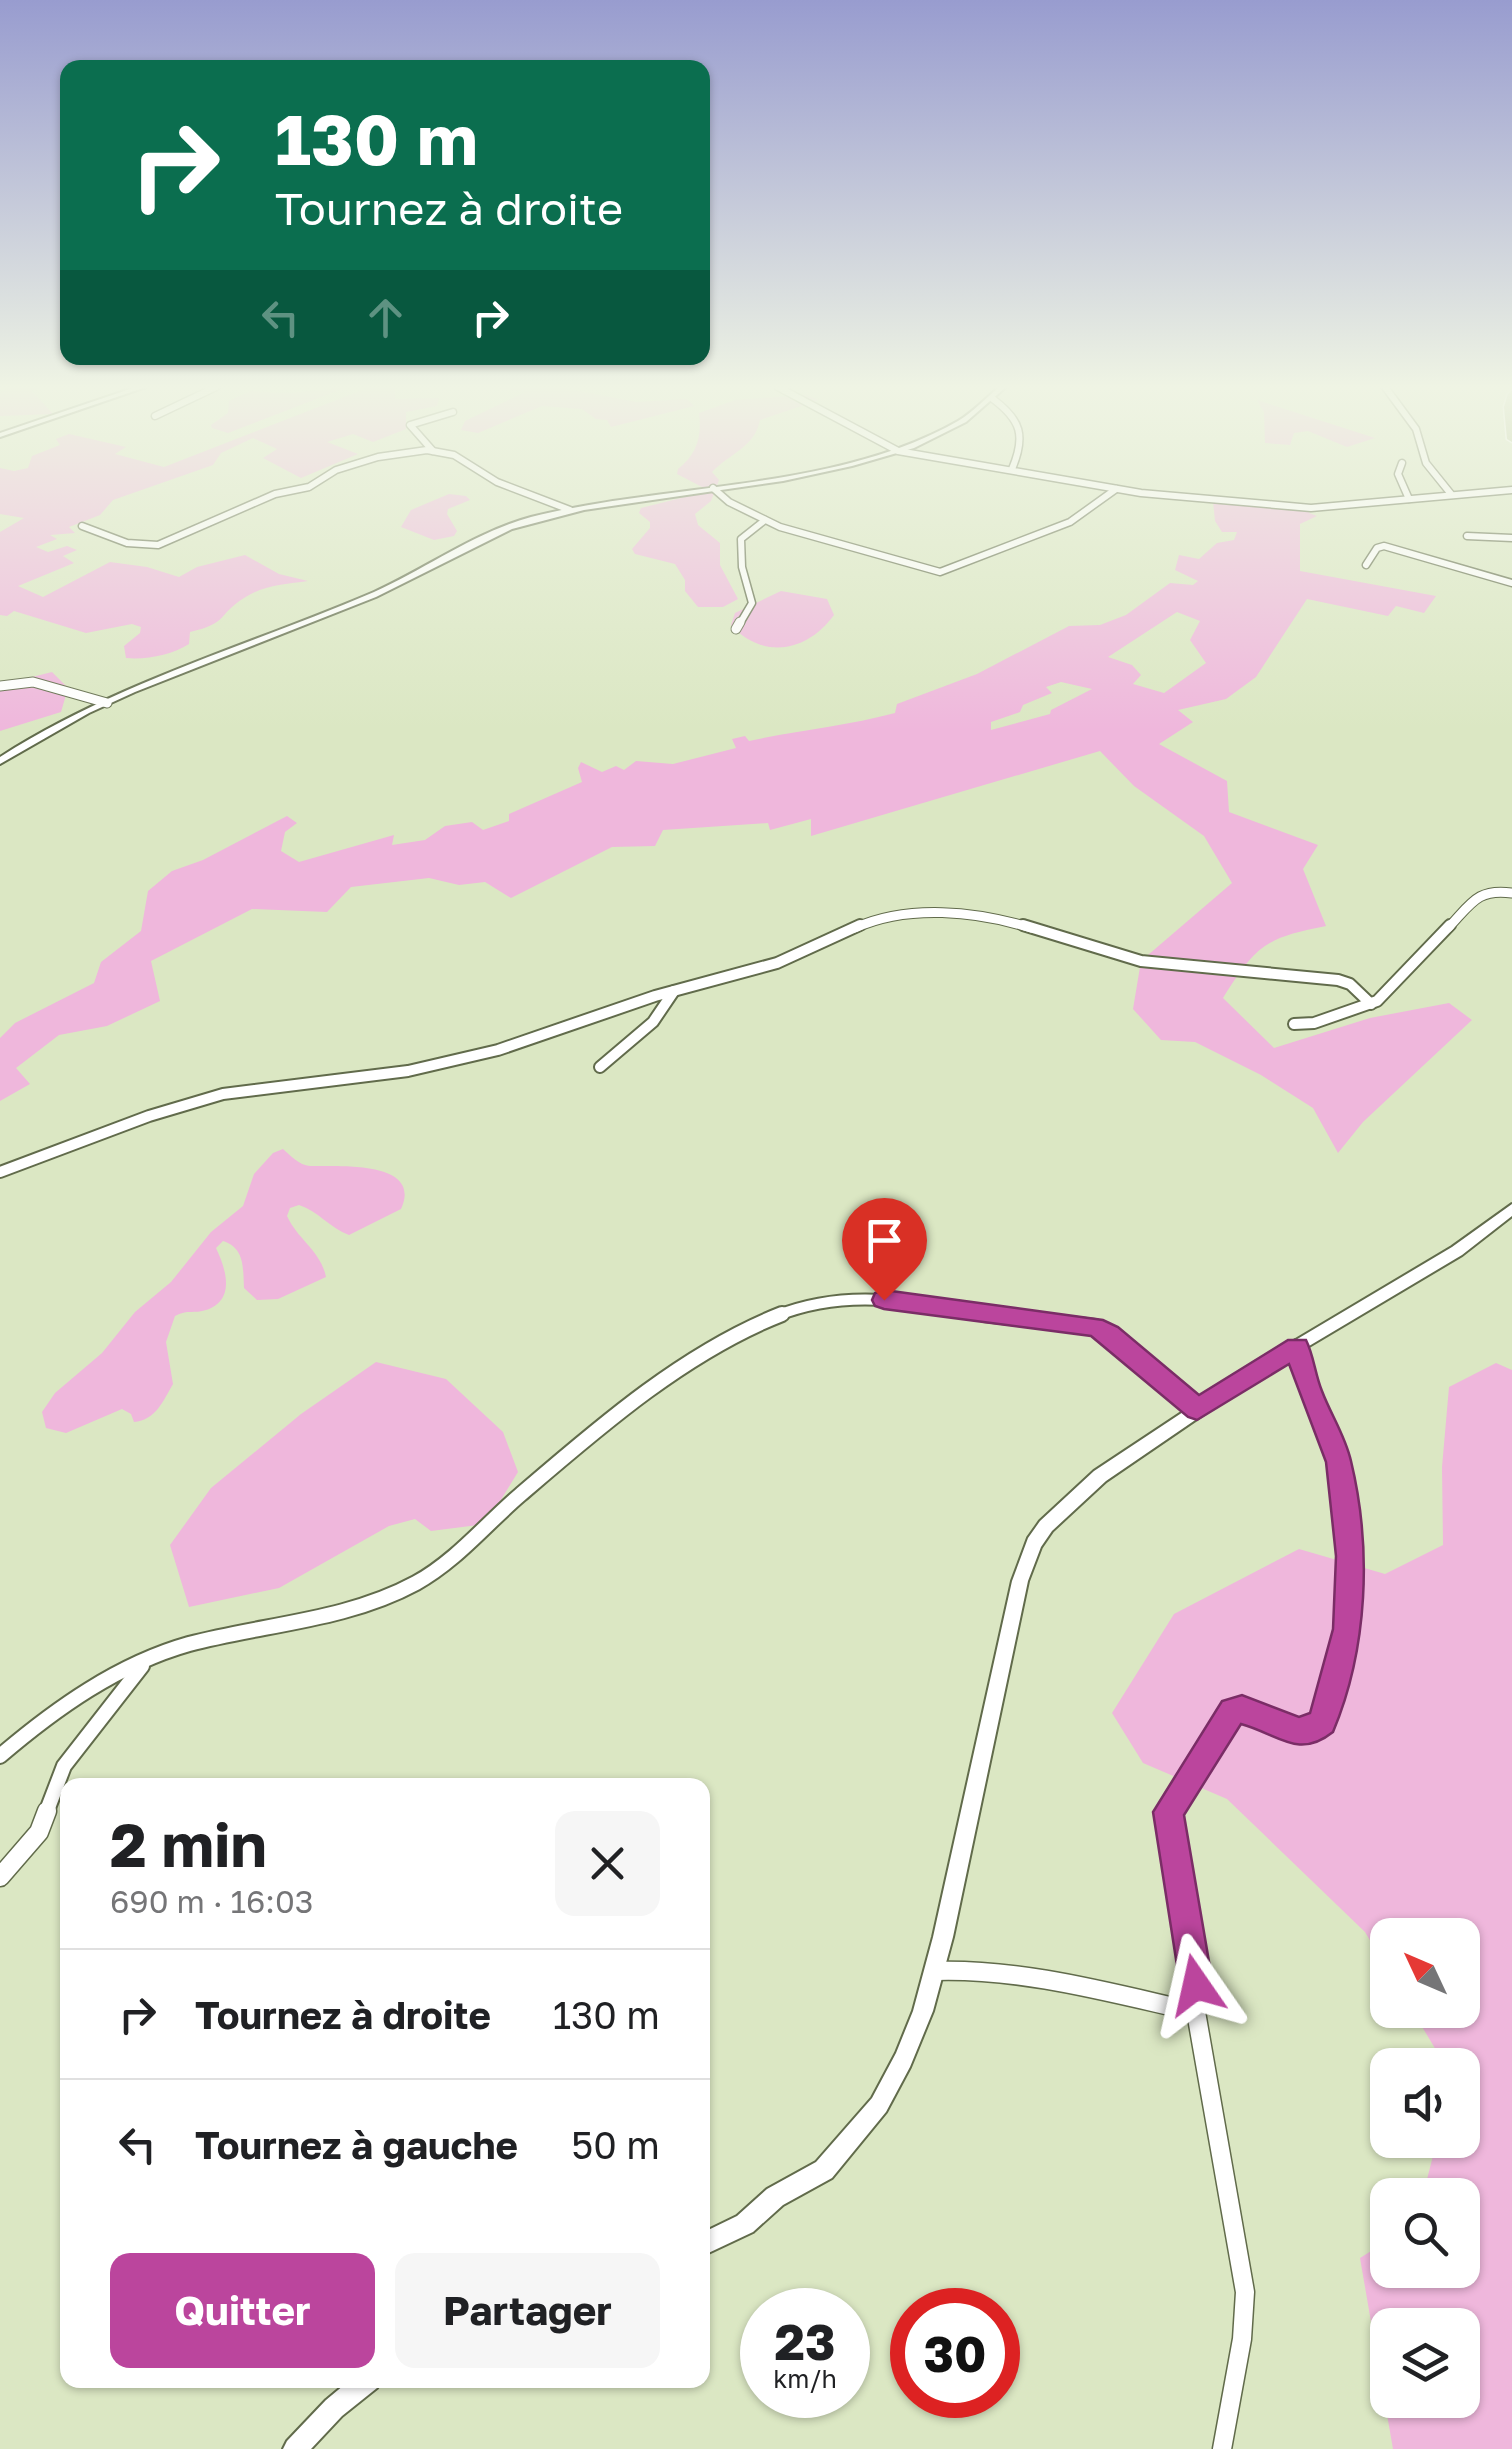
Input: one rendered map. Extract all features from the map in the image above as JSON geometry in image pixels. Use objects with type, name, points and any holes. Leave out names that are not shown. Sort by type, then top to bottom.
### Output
[{"type":"street","points":[[82,526],[128,543],[158,545],[257,501]]},
{"type":"street","points":[[547,501],[570,510]]},
{"type":"street","points":[[0,762],[29,742],[106,704],[375,595],[505,528],[570,510],[627,501]]},
{"type":"street","points":[[728,501],[764,520],[940,572],[1070,522],[1095,501]]},
{"type":"street","points":[[1226,501],[1286,508],[1395,501]]},
{"type":"street","points":[[736,629],[752,603],[742,566],[742,539],[764,520]]},
{"type":"street","points":[[1467,536],[1512,538]]},
{"type":"street","points":[[1366,565],[1377,548],[1384,546],[1512,582]]},
{"type":"street","points":[[0,686],[34,682],[106,704]]},
{"type":"street","points":[[1294,1024],[1314,1023],[1371,1004],[1480,895],[1490,890],[1512,894]]},
{"type":"street","points":[[0,1172],[149,1116],[209,1098],[262,1086],[408,1071],[467,1058],[777,962],[885,915],[952,912],[1024,923],[1106,953],[1141,961],[1338,980],[1350,984],[1371,1004]]},
{"type":"street","points":[[600,1067],[639,1035],[668,1004],[674,991]]},
{"type":"street","points":[[710,2241],[744,2224],[775,2197],[824,2170],[879,2106],[916,2028],[934,1971],[990,1704],[1020,1581],[1034,1543],[1064,1506],[1197,1409],[1457,1251],[1512,1209]]},
{"type":"street","points":[[0,1756],[80,1696],[183,1646],[346,1608],[415,1584],[511,1501],[668,1380],[760,1324],[809,1304],[842,1297],[870,1298],[1095,1327],[1109,1334],[1197,1409]]},
{"type":"street","points":[[1222,2449],[1242,2339],[1246,2292],[1196,2012],[1196,1985],[1168,1812],[1232,1711],[1242,1710],[1299,1732],[1309,1732],[1323,1722],[1347,1629],[1350,1556],[1338,1462],[1327,1426],[1310,1392],[1297,1346]]},
{"type":"street","points":[[0,1877],[39,1832],[64,1766],[145,1663]]},
{"type":"street","points":[[934,1971],[962,1970],[1065,1983],[1196,2012]]},
{"type":"street","points":[[295,2449],[359,2388]]},
{"type":"shaded area","points":[[0,501],[112,501],[100,515],[69,527],[75,533],[50,535],[57,539],[36,547],[48,552],[67,546],[77,550],[63,556],[74,563],[18,586],[43,597],[110,562],[179,577],[197,567],[245,555],[279,574],[308,581],[252,594],[217,622],[190,632],[189,644],[175,651],[126,658],[124,646],[140,633],[141,627],[132,624],[86,633],[14,611],[0,615],[0,532],[24,518],[0,514]]},
{"type":"shaded area","points":[[432,501],[467,501],[448,509],[457,531],[454,536],[434,540],[401,527],[411,510]]},
{"type":"shaded area","points":[[668,501],[711,501],[695,514],[698,525],[720,543],[720,565],[738,599],[723,607],[698,607],[685,591],[685,580],[675,564],[635,554],[632,549],[650,528],[650,522],[639,513],[641,508]]},
{"type":"shaded area","points":[[1213,501],[1311,509],[1309,513],[1317,516],[1300,524],[1300,571],[1436,596],[1424,613],[1396,606],[1388,616],[1307,599],[1256,677],[1226,699],[1178,710],[1193,722],[1159,744],[1227,781],[1229,812],[1318,845],[1303,869],[1326,926],[1288,935],[1264,947],[1244,966],[1223,998],[1274,1048],[1370,1018],[1449,1003],[1472,1020],[1363,1122],[1338,1153],[1313,1108],[1261,1075],[1195,1042],[1161,1040],[1133,1009],[1141,961],[1232,883],[1204,836],[1134,786],[1100,751],[811,836],[811,819],[770,830],[768,823],[663,830],[655,846],[612,847],[511,898],[485,882],[459,885],[429,878],[351,887],[327,912],[252,909],[151,961],[160,1001],[107,1026],[59,1035],[16,1068],[30,1084],[0,1101],[0,1038],[15,1023],[94,983],[101,962],[141,931],[148,891],[172,871],[203,860],[287,816],[297,823],[285,832],[281,851],[299,862],[394,835],[392,845],[425,840],[445,826],[472,822],[483,830],[509,821],[509,814],[582,782],[578,768],[581,762],[602,772],[616,766],[624,770],[636,761],[673,764],[736,748],[732,739],[745,736],[749,741],[895,713],[897,704],[977,674],[1069,626],[1100,625],[1126,615],[1170,583],[1193,585],[1198,581],[1175,570],[1179,555],[1199,559],[1217,543],[1234,540],[1237,532],[1222,532],[1215,521]],"holes":[[[1177,612],[1200,621],[1190,640],[1206,663],[1164,693],[1133,684],[1141,675],[1132,665],[1108,657]],[[1061,682],[1092,689],[1050,714],[991,730],[991,722],[1020,712],[1023,705],[1052,693],[1046,687]]]},
{"type":"shaded area","points":[[781,591],[827,599],[834,615],[811,637],[784,647],[757,643],[731,625],[735,613]]},
{"type":"shaded area","points":[[52,672],[68,688],[61,712],[0,731],[0,685]]},
{"type":"shaded area","points":[[283,1149],[306,1165],[355,1167],[388,1174],[400,1181],[405,1193],[401,1209],[349,1235],[306,1208],[290,1208],[287,1216],[319,1260],[326,1277],[278,1299],[257,1300],[244,1288],[239,1254],[223,1241],[216,1248],[225,1274],[225,1292],[222,1299],[206,1310],[175,1316],[166,1342],[173,1384],[153,1414],[134,1422],[131,1414],[122,1409],[66,1433],[46,1428],[42,1412],[55,1393],[102,1353],[135,1312],[171,1282],[211,1232],[243,1206],[254,1174],[273,1153]]},
{"type":"shaded area","points":[[376,1362],[446,1379],[503,1432],[518,1472],[486,1524],[431,1531],[415,1519],[389,1526],[279,1588],[189,1607],[170,1545],[211,1488],[301,1414]]},
{"type":"shaded area","points":[[1496,1363],[1512,1370],[1512,2449],[1393,2449],[1388,2418],[1480,2418],[1480,2308],[1370,2308],[1370,2316],[1360,2258],[1370,2252],[1370,2288],[1480,2288],[1480,2178],[1427,2178],[1432,2158],[1480,2158],[1480,2048],[1435,2048],[1423,2028],[1480,2028],[1480,1918],[1370,1918],[1370,1940],[1227,1799],[1143,1763],[1112,1713],[1174,1614],[1299,1549],[1385,1574],[1443,1545],[1442,1467],[1449,1387]]},
{"type":"route","points":[[884,1300],[1095,1327],[1109,1334],[1197,1409],[1297,1346],[1310,1392],[1327,1426],[1338,1462],[1347,1512],[1347,1629],[1323,1722],[1309,1732],[1299,1732],[1242,1710],[1232,1711],[1168,1812],[1196,1985]]}]
